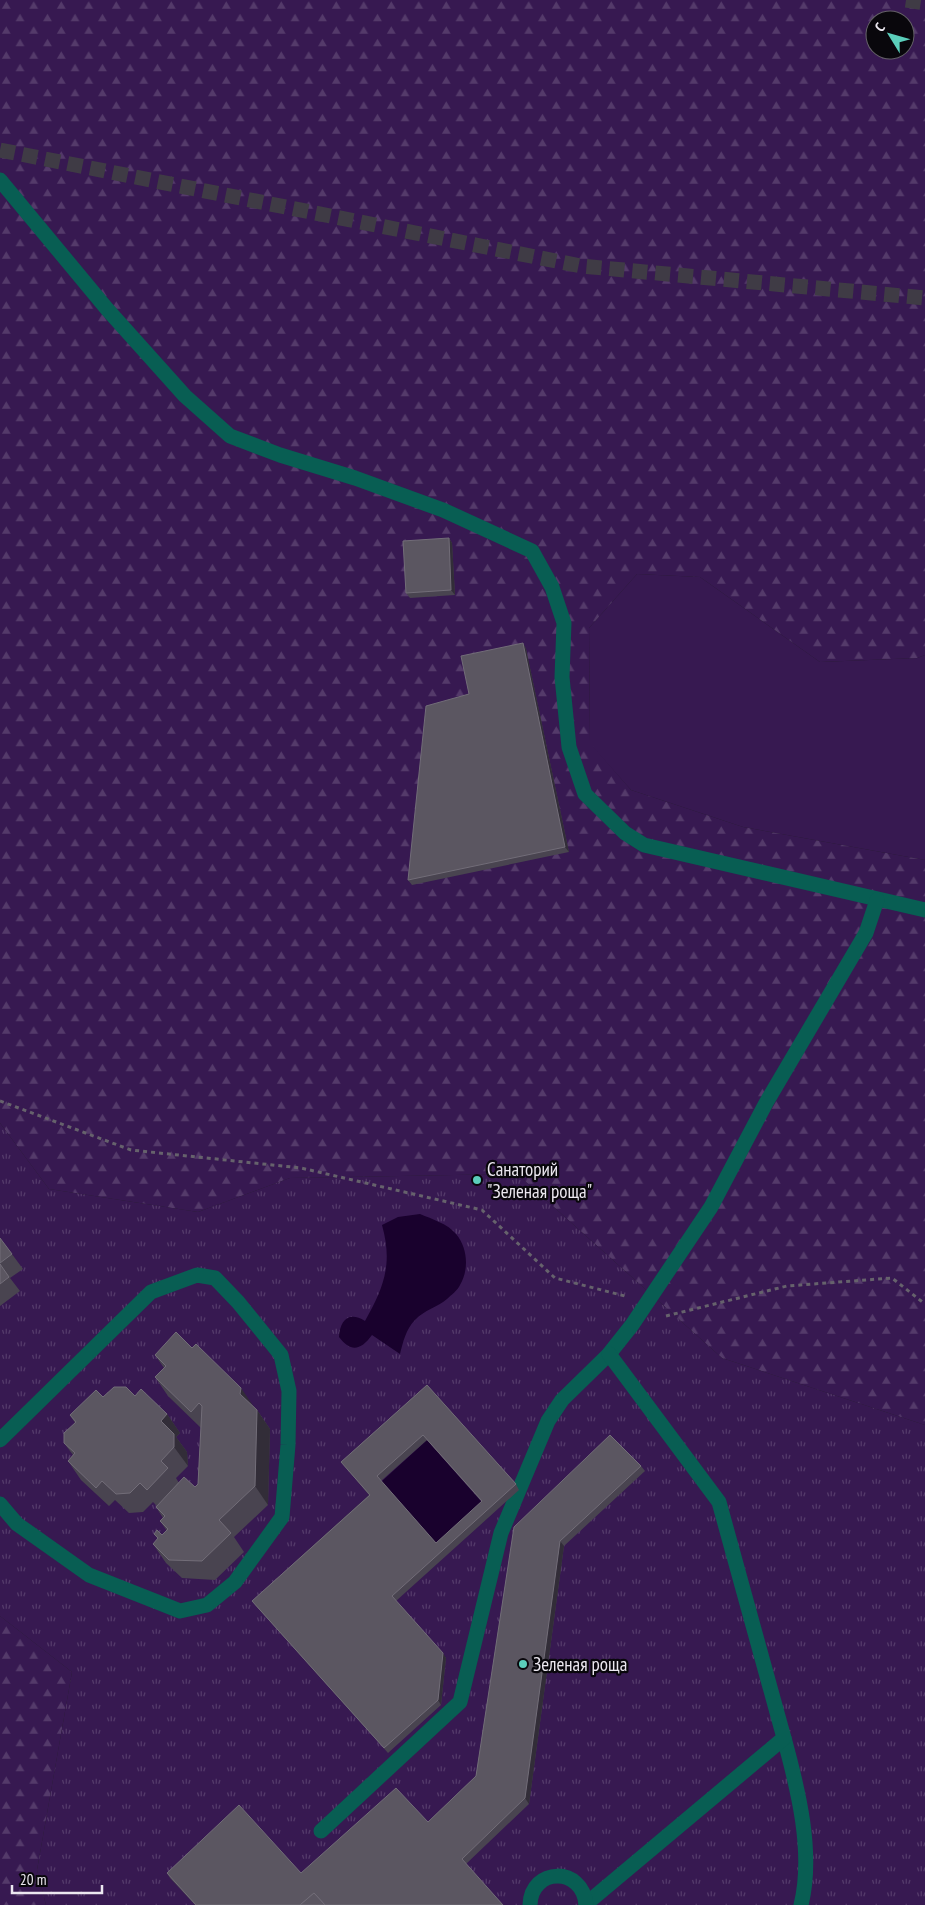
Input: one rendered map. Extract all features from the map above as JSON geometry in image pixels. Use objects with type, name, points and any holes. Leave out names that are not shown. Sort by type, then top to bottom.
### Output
[{"type":"lane","points":[[0,180],[113,316],[185,396],[230,436],[280,455],[355,478],[443,510],[532,551],[552,588],[564,623],[562,677],[569,747],[585,794],[625,833],[644,844],[925,910]]},
{"type":"lane","points":[[321,1831],[460,1702],[501,1533],[548,1421],[562,1400],[609,1354],[632,1325],[711,1208],[766,1103],[866,933],[877,900]]},
{"type":"lane","points":[[0,1440],[151,1292],[197,1275],[215,1278],[238,1302],[281,1355],[289,1391],[288,1445],[282,1517],[235,1582],[207,1605],[180,1611],[89,1575],[17,1524],[0,1504]]},
{"type":"lane","points":[[609,1354],[719,1502],[792,1767],[804,1830],[806,1888],[801,1905]]},
{"type":"lane","points":[[586,1905],[784,1738]]},
{"type":"lane","points":[[530,1905],[532,1892],[539,1883],[548,1877],[559,1876],[570,1878],[579,1884],[585,1894],[586,1905]]},
{"type":"path","points":[[0,1101],[131,1150],[301,1168],[482,1210],[555,1278],[648,1301]]},
{"type":"path","points":[[632,1325],[787,1286],[892,1278],[925,1304]]},
{"type":"green space","points":[[0,0],[925,0],[925,655],[917,658],[820,662],[700,577],[637,574],[589,628],[590,743],[631,790],[743,827],[925,860],[925,1425],[722,1358],[517,1174],[290,1178],[198,1212],[49,1189],[0,1123]]},
{"type":"green space","points":[[637,574],[700,577],[820,662],[917,658],[925,655],[925,860],[743,827],[631,790],[590,744],[589,628]]},
{"type":"green space","points":[[0,1123],[49,1189],[198,1212],[290,1178],[517,1174],[722,1358],[925,1425],[925,1905],[46,1905],[37,1870],[72,1672],[0,1616]]},
{"type":"green space","points":[[0,1616],[72,1672],[37,1870],[46,1905],[0,1905]]},
{"type":"shaded area","points":[[420,1214],[449,1227],[460,1240],[465,1252],[466,1266],[459,1287],[443,1302],[415,1320],[407,1332],[400,1354],[372,1335],[364,1344],[356,1348],[348,1346],[339,1337],[343,1322],[350,1317],[365,1321],[382,1286],[387,1252],[382,1225],[398,1217]]},
{"type":"shaded area","points":[[427,1440],[486,1507],[439,1548],[381,1482]]},
{"type":"building","points":[[449,538],[451,590],[406,593],[403,541]]},
{"type":"building","points":[[523,643],[565,847],[408,880],[426,706],[469,694],[461,656]]},
{"type":"building","points":[[0,1238],[12,1254],[0,1263]]},
{"type":"building","points":[[0,1264],[9,1277],[0,1284]]},
{"type":"building","points":[[176,1332],[192,1348],[196,1344],[241,1388],[240,1394],[257,1410],[255,1486],[219,1520],[231,1533],[202,1561],[169,1560],[153,1544],[158,1538],[154,1534],[157,1530],[162,1535],[168,1529],[160,1521],[165,1516],[156,1507],[184,1477],[195,1487],[198,1484],[202,1406],[199,1403],[191,1412],[155,1377],[166,1366],[155,1355]]},
{"type":"building","points":[[427,1385],[516,1484],[392,1596],[443,1653],[438,1700],[384,1748],[252,1601],[370,1495],[341,1462]],"holes":[[[423,1435],[482,1501],[436,1543],[377,1476]]]},
{"type":"building","points":[[114,1387],[126,1387],[135,1396],[141,1389],[167,1414],[161,1421],[174,1434],[174,1447],[161,1461],[168,1468],[147,1490],[140,1483],[130,1493],[116,1494],[102,1481],[96,1488],[68,1461],[75,1453],[64,1443],[64,1433],[76,1422],[70,1415],[96,1390],[103,1397]]},
{"type":"building","points":[[610,1435],[641,1466],[560,1541],[525,1798],[462,1859],[503,1905],[325,1905],[314,1893],[300,1905],[196,1905],[167,1873],[239,1805],[301,1873],[396,1788],[428,1822],[476,1776],[514,1527]]},
{"type":"building","points":[[314,1893],[325,1905],[300,1905]]},
{"type":"tunnel","points":[[906,0],[925,3]]},
{"type":"tunnel","points":[[0,150],[581,266],[925,298]]},
{"type":"place","name":"Санаторий \"Зеленая роща\"","points":[[477,1180]]},
{"type":"place","name":"Зеленая роща","points":[[523,1664]]}]
